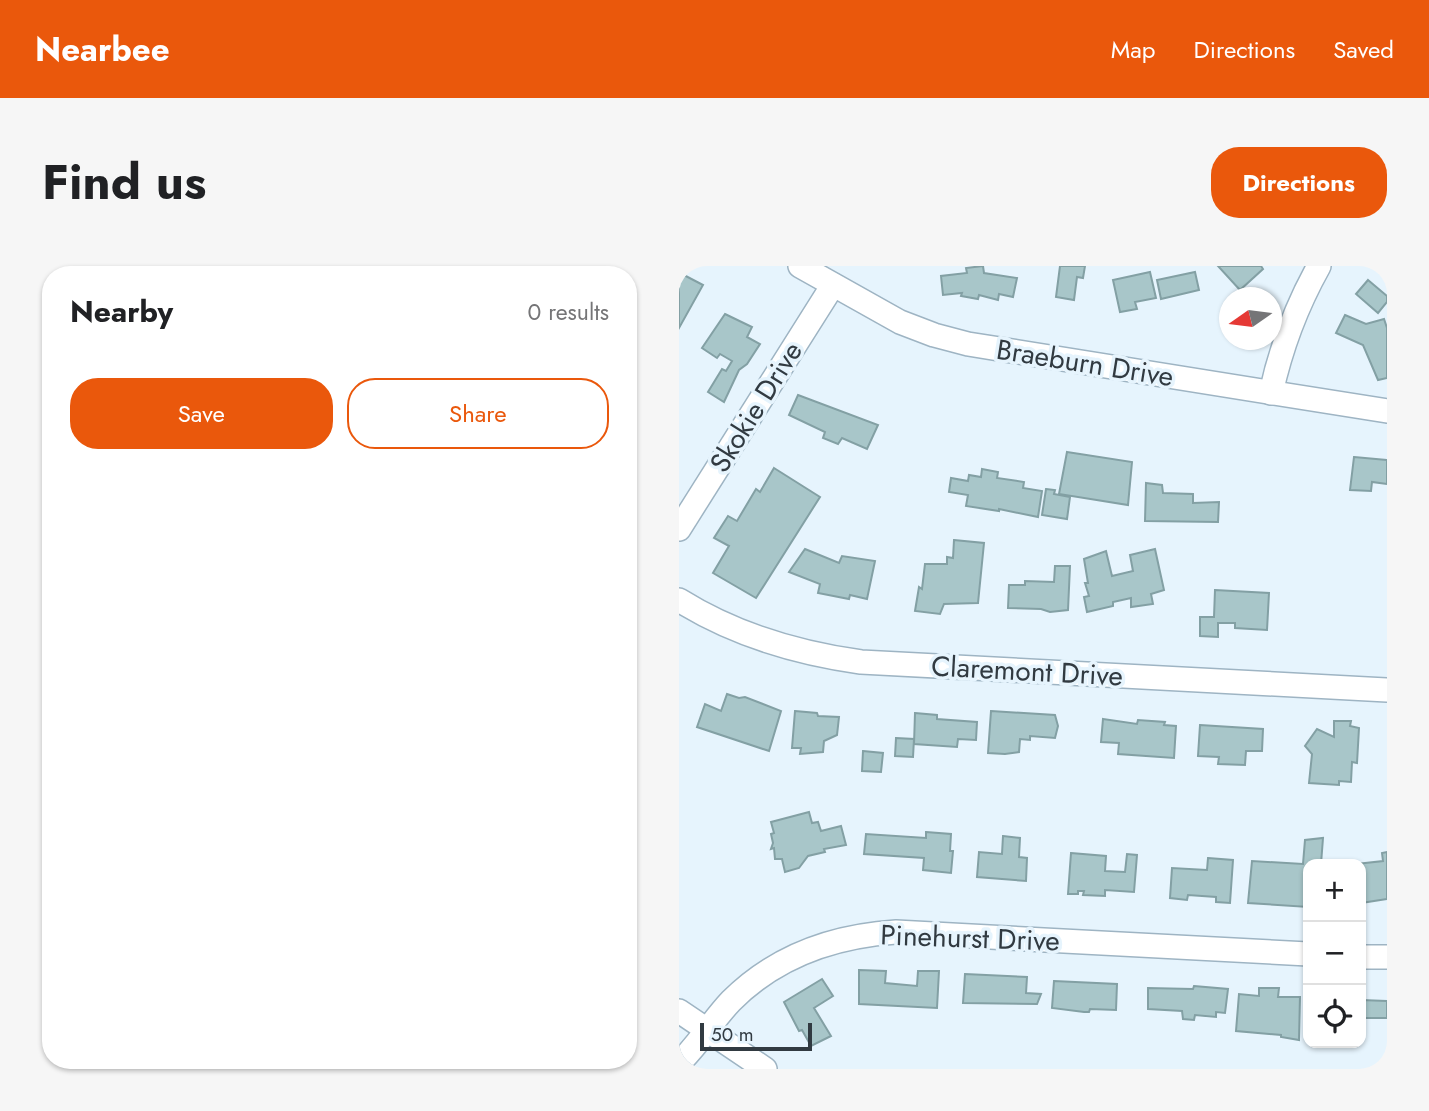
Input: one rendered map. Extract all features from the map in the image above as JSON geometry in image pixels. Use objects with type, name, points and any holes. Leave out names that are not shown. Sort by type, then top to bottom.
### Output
[{"type":"street","name":"Braeburn Drive","points":[[800,266],[900,322],[968,344],[1387,411]]},
{"type":"street","points":[[1271,393],[1289,327],[1319,266]]},
{"type":"street","name":"Skokie Drive","points":[[679,529],[832,285]]},
{"type":"street","name":"Claremont Drive","points":[[679,600],[718,622],[773,644],[819,656],[861,662],[1387,690]]},
{"type":"street","name":"Pinehurst Drive","points":[[679,1063],[732,1000],[753,981],[780,963],[809,949],[868,934],[897,932],[1303,954]]},
{"type":"street","points":[[1366,957],[1387,957]]},
{"type":"street","points":[[679,1011],[765,1069]]},
{"type":"building","points":[[983,266],[984,273],[1017,278],[1013,297],[999,294],[998,300],[979,295],[978,299],[961,296],[962,293],[943,295],[941,276],[967,273],[966,268]]},
{"type":"building","points":[[1060,266],[1085,266],[1083,278],[1077,277],[1074,300],[1056,297]]},
{"type":"building","points":[[1218,266],[1261,266],[1263,269],[1243,287],[1237,287]]},
{"type":"building","points":[[1150,272],[1156,298],[1135,302],[1137,309],[1120,312],[1113,280]]},
{"type":"building","points":[[1195,272],[1199,290],[1161,299],[1157,280]]},
{"type":"building","points":[[680,273],[703,285],[679,328],[679,275]]},
{"type":"building","points":[[1368,280],[1387,296],[1387,302],[1378,313],[1356,294]]},
{"type":"building","points":[[725,314],[752,327],[747,337],[760,344],[747,364],[739,370],[724,402],[708,392],[722,369],[726,371],[732,361],[720,354],[717,358],[702,348]]},
{"type":"building","points":[[1345,315],[1366,324],[1384,319],[1387,328],[1387,378],[1378,380],[1363,345],[1336,333]]},
{"type":"building","points":[[798,395],[878,425],[867,449],[842,438],[838,444],[823,438],[825,432],[789,415]]},
{"type":"building","points":[[1067,452],[1132,462],[1128,505],[1059,494]]},
{"type":"building","points":[[1354,457],[1387,460],[1387,484],[1372,482],[1371,491],[1350,490]]},
{"type":"building","points":[[774,468],[820,497],[756,598],[713,573],[729,546],[714,538],[728,516],[737,521],[756,489],[760,492]]},
{"type":"building","points":[[982,469],[998,472],[997,478],[1024,482],[1023,488],[1042,491],[1038,517],[966,506],[968,495],[949,492],[951,478],[968,481],[969,475],[981,477]]},
{"type":"building","points":[[1146,483],[1162,485],[1163,493],[1193,494],[1193,503],[1219,502],[1218,522],[1145,521]]},
{"type":"building","points":[[1046,489],[1055,490],[1054,494],[1070,497],[1067,519],[1042,515]]},
{"type":"building","points":[[954,540],[984,543],[978,603],[944,604],[940,614],[915,611],[919,587],[922,589],[925,564],[947,564],[947,557],[953,558]]},
{"type":"building","points":[[805,549],[839,563],[842,556],[875,561],[867,599],[850,595],[849,599],[818,593],[820,584],[789,572]]},
{"type":"building","points":[[1155,549],[1164,590],[1151,594],[1153,604],[1131,607],[1131,598],[1113,602],[1113,606],[1087,612],[1084,597],[1089,596],[1085,583],[1088,583],[1084,559],[1106,551],[1112,576],[1133,571],[1130,555]]},
{"type":"building","points":[[1055,566],[1070,566],[1068,610],[1050,612],[1041,609],[1008,608],[1009,585],[1025,585],[1025,581],[1054,582]]},
{"type":"building","points":[[1215,590],[1269,593],[1267,630],[1235,628],[1235,623],[1218,623],[1218,637],[1200,636],[1200,617],[1214,617]]},
{"type":"building","points":[[727,694],[745,697],[781,711],[769,751],[697,727],[705,704],[721,711]]},
{"type":"building","points":[[795,711],[839,717],[837,735],[824,741],[823,752],[800,754],[801,748],[792,748]]},
{"type":"building","points":[[991,711],[1055,715],[1058,726],[1055,738],[1030,736],[1030,740],[1020,739],[1019,752],[988,753]]},
{"type":"building","points":[[915,713],[937,715],[937,719],[977,722],[976,740],[958,739],[957,747],[914,744]]},
{"type":"building","points":[[1103,719],[1137,724],[1138,720],[1165,722],[1164,725],[1176,726],[1174,758],[1118,754],[1119,743],[1101,742]]},
{"type":"building","points":[[1334,721],[1351,721],[1350,726],[1359,728],[1357,763],[1352,762],[1351,782],[1339,781],[1339,785],[1309,783],[1312,754],[1305,746],[1317,729],[1334,737]]},
{"type":"building","points":[[1200,725],[1263,729],[1262,751],[1246,751],[1245,765],[1218,764],[1219,757],[1198,756]]},
{"type":"building","points":[[896,738],[914,739],[913,757],[895,756]]},
{"type":"building","points":[[863,751],[883,753],[881,772],[862,771]]},
{"type":"building","points":[[809,812],[812,823],[818,822],[821,831],[841,826],[846,845],[824,849],[825,852],[808,856],[799,868],[785,872],[782,859],[775,859],[774,848],[771,849],[771,834],[774,833],[771,822]]},
{"type":"building","points":[[926,832],[951,834],[951,873],[923,870],[924,858],[864,854],[866,834],[926,838]]},
{"type":"building","points":[[1003,836],[1020,838],[1019,857],[1027,858],[1026,881],[977,877],[979,852],[1002,854]]},
{"type":"building","points":[[1323,838],[1321,859],[1303,859],[1305,840]]},
{"type":"building","points":[[1387,852],[1387,899],[1366,902],[1366,863],[1383,861],[1382,853]]},
{"type":"building","points":[[1071,853],[1106,856],[1105,871],[1125,872],[1127,854],[1137,855],[1134,892],[1105,890],[1105,896],[1083,895],[1084,891],[1068,894]]},
{"type":"building","points":[[1208,858],[1233,860],[1230,903],[1216,902],[1216,897],[1188,895],[1187,900],[1170,898],[1172,868],[1207,870]]},
{"type":"building","points":[[1252,861],[1303,864],[1303,907],[1248,903]]},
{"type":"building","points":[[859,970],[886,971],[885,983],[917,986],[918,971],[939,971],[937,1008],[859,1004]]},
{"type":"building","points":[[965,974],[1027,977],[1026,993],[1041,994],[1037,1004],[963,1003]]},
{"type":"building","points":[[822,979],[833,996],[814,1008],[831,1036],[811,1046],[802,1030],[799,1031],[784,1002]]},
{"type":"building","points":[[1054,981],[1117,984],[1116,1010],[1090,1009],[1089,1012],[1084,1012],[1052,1008]]},
{"type":"building","points":[[1194,986],[1228,989],[1225,1013],[1216,1012],[1216,1017],[1195,1015],[1194,1020],[1183,1019],[1182,1011],[1148,1009],[1148,988],[1193,989]]},
{"type":"building","points":[[1259,988],[1279,988],[1278,997],[1300,997],[1299,1040],[1281,1035],[1236,1031],[1239,994],[1259,996]]},
{"type":"building","points":[[1366,1000],[1387,1001],[1387,1018],[1366,1018]]}]
